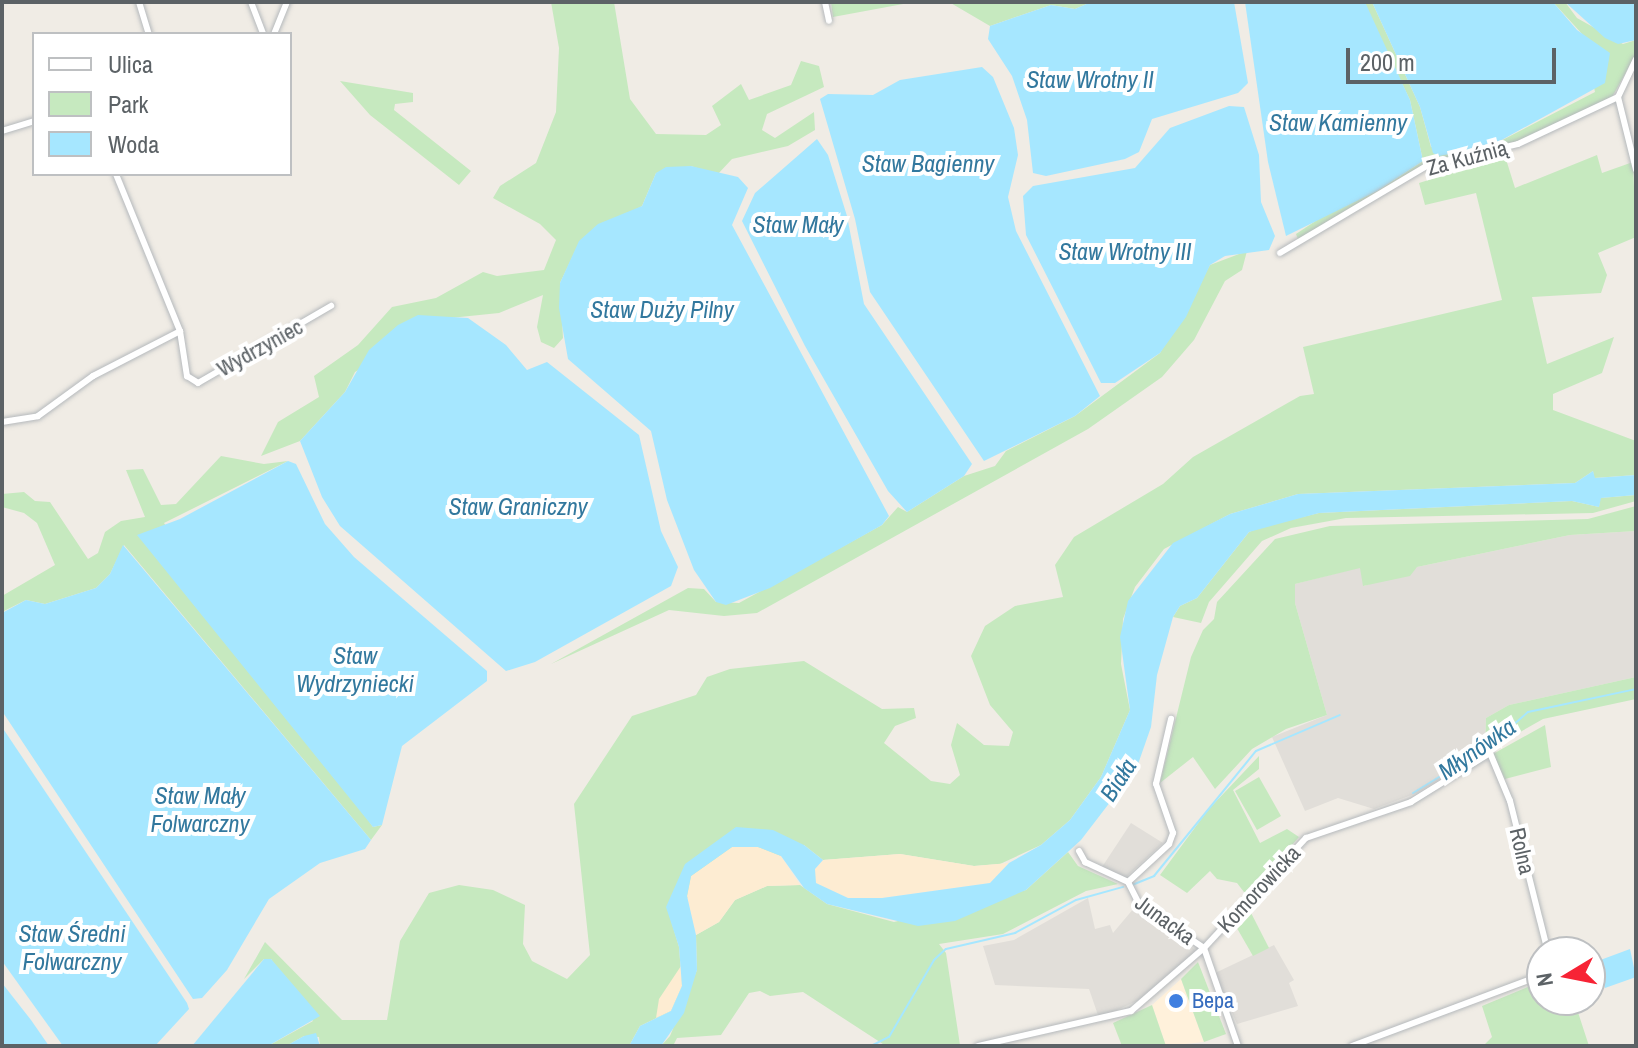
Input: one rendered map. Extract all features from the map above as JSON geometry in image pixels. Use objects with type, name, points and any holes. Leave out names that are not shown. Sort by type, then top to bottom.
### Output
[{"type":"street","points":[[139,2],[148,32]]},
{"type":"street","points":[[251,2],[262,32]]},
{"type":"street","points":[[275,32],[287,2]]},
{"type":"street","points":[[825,2],[829,21]]},
{"type":"street","points":[[1636,59],[1618,97],[1636,170]]},
{"type":"street","name":"Za Kuźnią","points":[[1280,253],[1428,165],[1518,144],[1618,97]]},
{"type":"street","points":[[2,131],[32,122]]},
{"type":"street","name":"Wydrzyniec","points":[[117,176],[180,331],[187,376],[198,383],[331,306]]},
{"type":"street","points":[[2,422],[38,416],[93,376],[180,331]]},
{"type":"street","name":"Junacka","points":[[1128,882],[1169,844],[1173,833],[1156,784],[1171,719]]},
{"type":"street","name":"Komorowicka","points":[[981,1046],[1131,1011],[1204,948],[1306,838],[1411,802],[1490,753]]},
{"type":"street","name":"Rolna","points":[[1490,753],[1510,801],[1544,936]]},
{"type":"street","name":"Junacka","points":[[1079,851],[1085,862],[1128,882],[1139,904],[1204,948],[1238,1046]]},
{"type":"street","points":[[1352,1046],[1526,981]]},
{"type":"shaded area","points":[[1636,531],[1636,677],[1509,705],[1486,718],[1485,752],[1417,793],[1374,809],[1338,798],[1305,811],[1272,737],[1327,715],[1295,603],[1295,584],[1361,567],[1364,586],[1417,567],[1570,535]]},
{"type":"shaded area","points":[[1131,823],[1163,843],[1125,878],[1102,867]]},
{"type":"shaded area","points":[[1088,898],[1095,929],[1110,925],[1113,933],[1134,908],[1139,909],[1175,941],[1179,935],[1196,951],[1148,996],[1099,1018],[1089,989],[995,985],[983,946],[1014,940]]},
{"type":"shaded area","points":[[1274,945],[1294,980],[1289,983],[1298,1006],[1237,1024],[1215,973]]},
{"type":"shaded area","points":[[1181,979],[1204,1042],[1166,1046],[1152,1005]]},
{"type":"green space","points":[[551,2],[614,2],[630,99],[656,134],[706,135],[721,125],[712,106],[741,84],[749,100],[791,85],[801,61],[819,66],[824,87],[767,114],[762,130],[775,138],[814,112],[815,130],[788,146],[732,159],[717,175],[691,166],[656,173],[642,206],[580,241],[560,283],[563,338],[554,348],[541,342],[537,327],[543,295],[499,313],[450,318],[355,372],[345,392],[300,441],[261,456],[278,422],[319,397],[314,376],[358,345],[392,307],[436,298],[483,272],[497,276],[544,270],[556,240],[540,224],[493,198],[500,186],[536,163],[556,112],[559,48]]},
{"type":"green space","points":[[831,2],[914,2],[833,17]]},
{"type":"green space","points":[[949,2],[1091,2],[1075,9],[1051,5],[990,26]]},
{"type":"green space","points":[[1358,2],[1372,2],[1420,107],[1431,147],[1489,147],[1595,92],[1583,35],[1553,2],[1565,2],[1577,18],[1623,44],[1636,40],[1636,54],[1611,99],[1527,139],[1431,162],[1298,239],[1296,234],[1323,216],[1377,191],[1423,161],[1410,100],[1373,23]]},
{"type":"green space","points":[[340,81],[413,93],[413,102],[395,104],[394,110],[471,171],[459,185],[370,115]]},
{"type":"green space","points":[[1597,155],[1602,173],[1633,162],[1636,237],[1598,253],[1607,275],[1601,293],[1532,297],[1547,364],[1614,337],[1602,373],[1553,394],[1553,410],[1636,441],[1636,475],[1594,478],[1593,471],[1575,483],[1298,494],[1230,514],[1164,549],[1135,587],[1123,619],[1121,664],[1130,710],[1101,777],[1070,820],[1041,845],[1000,864],[974,866],[900,854],[823,860],[804,845],[667,907],[679,947],[682,986],[671,1011],[640,1026],[629,1046],[320,1046],[319,1037],[304,1036],[286,1046],[268,1046],[313,1021],[271,959],[264,959],[244,979],[265,942],[342,1020],[387,1020],[400,941],[429,893],[459,885],[493,890],[525,905],[523,944],[532,961],[567,979],[590,955],[574,804],[632,716],[696,695],[707,677],[730,669],[804,661],[882,709],[914,708],[916,718],[895,726],[884,743],[931,781],[950,784],[960,775],[951,745],[957,723],[984,745],[1009,746],[1013,732],[990,705],[971,656],[985,626],[1015,606],[1063,597],[1055,565],[1074,537],[1163,484],[1193,457],[1300,396],[1314,394],[1303,347],[1502,300],[1476,193],[1425,205],[1419,183],[1505,156],[1515,188]]},
{"type":"green space","points":[[1247,251],[1242,270],[1225,281],[1194,340],[1162,377],[1088,429],[757,613],[724,616],[669,610],[551,664],[688,588],[704,589],[716,602],[739,603],[882,525],[898,507],[907,512],[964,476],[995,466],[1006,451],[1075,416],[1160,353],[1210,265]]},
{"type":"green space","points":[[221,456],[264,464],[288,461],[164,523],[373,827],[382,825],[371,840],[124,545],[110,574],[96,588],[45,604],[26,600],[2,612],[2,596],[55,565],[37,523],[24,513],[2,507],[2,494],[24,492],[35,501],[50,502],[88,559],[98,553],[105,532],[121,521],[145,517],[126,470],[143,469],[161,505],[176,504]]},
{"type":"green space","points":[[1636,495],[1636,501],[1593,513],[1346,518],[1291,528],[1262,541],[1209,602],[1201,623],[1173,617],[1180,606],[1197,598],[1249,532],[1264,526],[1319,513],[1572,501],[1599,507],[1600,498]]},
{"type":"green space","points":[[1636,506],[1636,531],[1570,535],[1417,567],[1410,576],[1363,586],[1360,568],[1295,584],[1295,603],[1327,715],[1286,729],[1252,749],[1215,789],[1193,757],[1160,783],[1191,657],[1203,630],[1214,619],[1217,602],[1275,539],[1330,526],[1588,519]]},
{"type":"green space","points":[[1636,677],[1636,699],[1543,719],[1485,752],[1486,718],[1509,705]]},
{"type":"green space","points":[[1545,725],[1551,767],[1505,779],[1493,754]]},
{"type":"green space","points":[[1259,756],[1259,769],[1233,790],[1260,843],[1287,829],[1299,837],[1247,896],[1237,883],[1217,879],[1210,871],[1187,893],[1160,875],[1208,810]]},
{"type":"green space","points":[[1259,777],[1281,816],[1257,830],[1235,791]]},
{"type":"green space","points":[[1068,852],[1078,866],[1118,884],[1086,891],[1003,934],[939,944],[946,953],[960,1045],[886,1046],[803,992],[770,996],[760,991],[749,993],[721,1035],[677,1038],[673,1046],[661,1046],[670,1036],[697,970],[696,935],[719,922],[735,900],[767,886],[800,885],[827,904],[894,922],[1026,890]]},
{"type":"green space","points":[[1248,907],[1269,948],[1253,956],[1234,923]]},
{"type":"green space","points":[[1198,962],[1226,1034],[1204,1042],[1181,979]]},
{"type":"green space","points":[[1526,988],[1526,1016],[1579,1016],[1589,1046],[1483,1046],[1492,1037],[1482,1006]]},
{"type":"green space","points":[[1152,1005],[1166,1046],[1122,1046],[1113,1023]]},
{"type":"sand","points":[[732,847],[758,847],[781,856],[800,885],[767,886],[735,900],[719,922],[696,935],[687,896],[691,876]]},
{"type":"sand","points":[[900,854],[974,866],[1009,863],[990,883],[882,898],[848,898],[815,883],[815,869],[823,860]]},
{"type":"sand","points":[[681,966],[682,986],[671,1011],[656,1018],[659,999]]},
{"type":"water","name":"Staw Wrotny II","points":[[1091,2],[1234,2],[1248,83],[1238,93],[1152,119],[1139,152],[1125,159],[1046,176],[1033,173],[1027,120],[1012,76],[988,39],[990,26],[1051,5],[1075,9]]},
{"type":"water","name":"Staw Kamienny","points":[[1245,2],[1365,2],[1410,100],[1423,161],[1377,191],[1286,236],[1268,162]]},
{"type":"water","points":[[1372,2],[1553,2],[1577,30],[1610,53],[1605,83],[1489,147],[1439,156],[1433,153],[1420,107]]},
{"type":"water","points":[[1565,2],[1636,2],[1636,40],[1618,44],[1605,38]]},
{"type":"water","name":"Staw Bagienny","points":[[982,67],[993,77],[1014,128],[1018,155],[1008,197],[1016,231],[1100,396],[1075,416],[984,461],[870,292],[855,219],[820,99],[828,94],[873,95],[900,80]]},
{"type":"water","name":"Staw Wrotny III","points":[[1229,106],[1244,107],[1259,155],[1261,202],[1275,236],[1269,250],[1225,256],[1210,265],[1186,317],[1160,353],[1115,383],[1101,383],[1026,235],[1023,196],[1033,186],[1135,168],[1170,128]]},
{"type":"water","name":"Staw Mały","points":[[817,139],[828,155],[847,216],[864,304],[972,464],[964,476],[907,512],[888,491],[805,346],[742,221],[755,193]]},
{"type":"water","name":"Staw Duży Pilny","points":[[691,166],[738,177],[748,188],[732,225],[889,516],[882,525],[770,588],[726,605],[716,602],[694,570],[667,500],[651,431],[568,359],[559,308],[560,283],[579,241],[598,224],[642,206],[656,173],[666,167]]},
{"type":"water","name":"Staw Graniczny","points":[[418,315],[468,318],[506,345],[527,370],[547,362],[639,435],[661,531],[678,567],[671,586],[535,662],[506,671],[340,526],[322,497],[300,441],[345,392],[369,350],[398,325]]},
{"type":"water","name":"Staw Wydrzyniecki","points":[[288,461],[296,464],[325,524],[354,557],[487,671],[487,681],[402,746],[382,825],[373,827],[137,535],[180,519]]},
{"type":"water","name":"Biała","points":[[1593,471],[1595,478],[1636,475],[1636,495],[1601,498],[1599,507],[1572,501],[1319,513],[1249,532],[1197,598],[1180,606],[1173,617],[1157,675],[1151,727],[1137,767],[1081,840],[1026,890],[955,921],[918,926],[827,904],[804,888],[781,856],[758,847],[732,847],[691,876],[687,896],[696,935],[697,970],[684,1013],[661,1046],[629,1046],[640,1026],[671,1011],[682,986],[679,947],[666,907],[685,864],[736,827],[773,830],[804,845],[823,860],[815,869],[816,883],[848,898],[882,898],[990,883],[1009,863],[1041,845],[1070,820],[1101,777],[1130,710],[1120,637],[1128,601],[1173,543],[1230,514],[1298,494],[1575,483]]},
{"type":"water","name":"Staw Mały Folwarczny","points":[[123,545],[371,840],[365,849],[320,863],[269,899],[227,970],[202,998],[193,999],[2,711],[2,613],[26,600],[45,604],[96,588],[110,574]]},
{"type":"water","name":"Staw Średni Folwarczny","points":[[2,727],[187,1003],[189,1009],[155,1046],[63,1046],[2,961]]},
{"type":"water","points":[[1630,949],[1636,977],[1606,988],[1606,958]]},
{"type":"water","points":[[264,959],[271,959],[320,1016],[268,1046],[192,1046]]},
{"type":"water","points":[[2,983],[31,1020],[49,1046],[2,1046]]},
{"type":"water","points":[[316,1033],[320,1046],[286,1046],[304,1036]]},
{"type":"waterway","name":"Młynówka","points":[[1413,793],[1488,747],[1528,712],[1636,689]]},
{"type":"waterway","points":[[1132,885],[1154,876],[1256,751],[1340,715]]},
{"type":"waterway","points":[[871,1046],[889,1037],[934,960],[946,949],[1015,933],[1076,900],[1123,887]]},
{"type":"place","name":"Bepa","points":[[1176,1001]]}]
